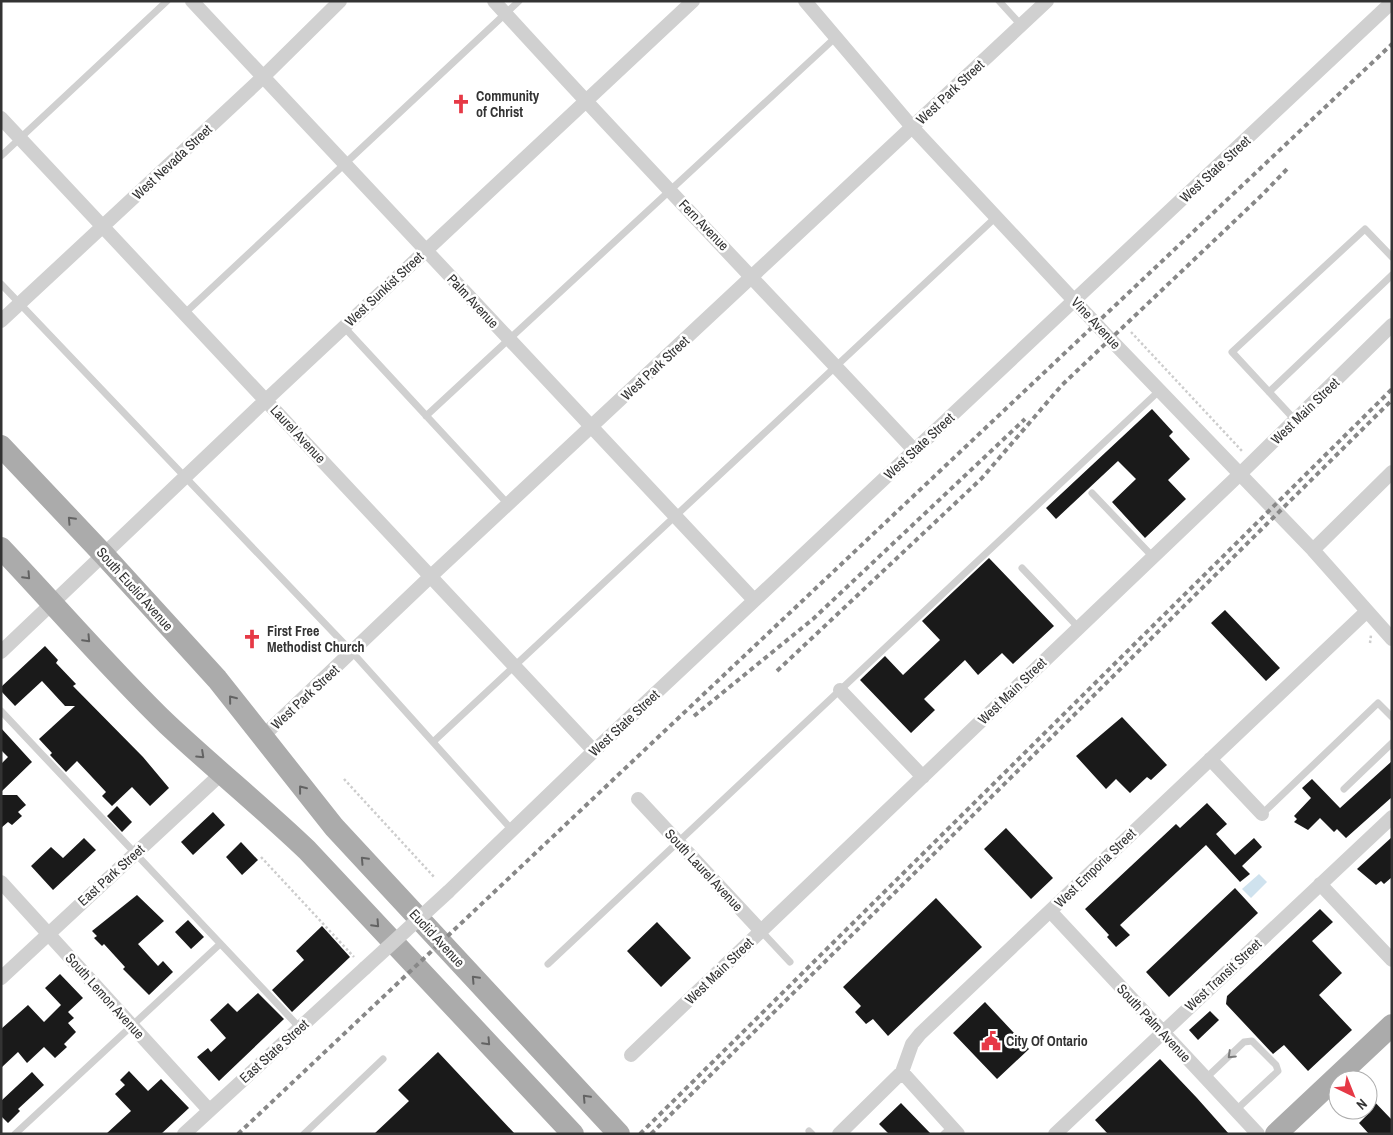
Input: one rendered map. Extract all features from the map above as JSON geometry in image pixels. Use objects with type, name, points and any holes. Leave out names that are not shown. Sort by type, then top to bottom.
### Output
[{"type":"main road","name":"South Euclid Avenue","points":[[1,446],[217,679],[263,736]]},
{"type":"main road","points":[[1,548],[167,724],[221,774],[275,819],[307,850],[573,1134]]},
{"type":"main road","name":"Euclid Avenue","points":[[263,736],[303,791],[334,827],[619,1134]]},
{"type":"main road","points":[[1276,1134],[1392,1025]]},
{"type":"street","name":"Palm Avenue","points":[[192,1],[262,78],[754,600]]},
{"type":"street","name":"West Nevada Street","points":[[1,321],[262,78],[340,1]]},
{"type":"street","name":"Fern Avenue","points":[[494,1],[586,103],[752,276],[914,450]]},
{"type":"street","name":"West Sunkist Street","points":[[1,652],[425,250],[586,103],[693,1]]},
{"type":"street","name":"Vine Avenue","points":[[805,1],[912,127],[1313,550],[1366,612],[1392,639]]},
{"type":"street","name":"West Park Street","points":[[263,736],[431,576],[1046,1]]},
{"type":"street","name":"West State Street","points":[[448,892],[754,600],[1392,2]]},
{"type":"street","name":"Laurel Avenue","points":[[1,118],[101,227],[266,400],[594,751]]},
{"type":"street","name":"West Main Street","points":[[631,1055],[1240,474],[1392,325]]},
{"type":"street","points":[[1313,550],[1390,476]]},
{"type":"street","name":"West Emporia Street","points":[[839,1134],[902,1072],[912,1044],[920,1034],[1366,612]]},
{"type":"street","points":[[840,690],[923,776]]},
{"type":"street","points":[[1210,759],[1262,814]]},
{"type":"street","name":"East Park Street","points":[[1,978],[48,932],[221,774]]},
{"type":"street","name":"South Laurel Avenue","points":[[638,799],[761,931]]},
{"type":"street","name":"West Transit Street","points":[[1055,1134],[1392,817]]},
{"type":"street","name":"South Lemon Avenue","points":[[1,882],[209,1110]]},
{"type":"street","points":[[1320,884],[1392,960]]},
{"type":"street","name":"East State Street","points":[[184,1134],[448,892]]},
{"type":"street","name":"South Palm Avenue","points":[[1050,911],[1258,1134]]},
{"type":"street","points":[[902,1072],[952,1131]]},
{"type":"lane","points":[[1,156],[167,1]]},
{"type":"lane","points":[[184,314],[520,1]]},
{"type":"lane","points":[[999,1],[1021,25]]},
{"type":"lane","points":[[426,416],[836,37]]},
{"type":"lane","points":[[433,742],[513,664],[675,517],[996,217]]},
{"type":"lane","points":[[1295,420],[1232,352],[1365,229],[1392,257]]},
{"type":"lane","points":[[1269,392],[1392,275]]},
{"type":"lane","points":[[1,284],[352,652],[512,830]]},
{"type":"lane","points":[[344,327],[508,504]]},
{"type":"lane","points":[[548,964],[1160,390]]},
{"type":"lane","points":[[1092,493],[1153,557]]},
{"type":"lane","points":[[1022,568],[1079,628]]},
{"type":"lane","points":[[1262,814],[1378,703],[1392,717]]},
{"type":"lane","points":[[1,711],[300,1028]]},
{"type":"lane","points":[[1344,790],[1392,743]]},
{"type":"lane","name":"South Laurel Avenue","points":[[761,931],[790,962]]},
{"type":"lane","points":[[15,1134],[131,1024],[220,944]]},
{"type":"lane","points":[[1206,1078],[1244,1042],[1252,1041],[1276,1065],[1278,1071],[1236,1110]]},
{"type":"lane","points":[[304,1134],[383,1059]]},
{"type":"path","points":[[1131,332],[1242,451]]},
{"type":"path","points":[[1370,643],[1371,634]]},
{"type":"path","points":[[344,779],[435,878]]},
{"type":"path","points":[[261,857],[354,957]]},
{"type":"water","points":[[1259,874],[1267,882],[1251,898],[1242,889]]},
{"type":"building","points":[[1152,409],[1173,432],[1169,436],[1190,459],[1168,480],[1186,499],[1145,538],[1112,502],[1136,479],[1118,461],[1056,519],[1046,508]]},
{"type":"building","points":[[989,558],[1054,626],[1013,664],[1002,653],[978,675],[965,660],[924,699],[935,710],[911,733],[860,680],[885,656],[903,675],[940,640],[922,621]]},
{"type":"building","points":[[1225,610],[1280,668],[1266,681],[1211,623]]},
{"type":"building","points":[[45,646],[58,660],[56,663],[76,684],[73,686],[143,757],[169,788],[150,806],[132,787],[112,806],[102,796],[106,792],[77,761],[66,772],[50,755],[52,753],[39,739],[75,706],[65,706],[42,681],[15,706],[1,691],[1,687]]},
{"type":"building","points":[[1122,717],[1167,765],[1151,780],[1147,777],[1130,793],[1116,779],[1106,789],[1076,756]]},
{"type":"building","points":[[1,728],[32,762],[1,792],[1,764],[8,757],[1,750]]},
{"type":"building","points":[[1392,761],[1392,797],[1346,838],[1337,829],[1334,832],[1320,818],[1308,830],[1294,822],[1297,819],[1294,816],[1311,798],[1302,788],[1312,779],[1340,808]]},
{"type":"building","points":[[1,795],[17,795],[26,805],[18,812],[22,816],[12,825],[8,822],[1,828]]},
{"type":"building","points":[[1207,803],[1227,824],[1216,834],[1235,855],[1254,838],[1262,847],[1242,866],[1250,874],[1240,882],[1206,845],[1120,925],[1130,935],[1116,947],[1107,937],[1109,935],[1085,909],[1176,824],[1180,828]]},
{"type":"building","points":[[117,806],[132,822],[122,832],[107,816]]},
{"type":"building","points":[[213,812],[225,825],[193,855],[181,842]]},
{"type":"building","points":[[1006,828],[1053,878],[1031,899],[984,849]]},
{"type":"building","points":[[1392,837],[1392,877],[1384,884],[1381,881],[1376,885],[1357,869]]},
{"type":"building","points":[[84,838],[96,850],[53,890],[31,866],[51,847],[63,858]]},
{"type":"building","points":[[241,842],[258,860],[242,875],[226,857]]},
{"type":"building","points":[[1235,888],[1258,913],[1169,997],[1146,972]]},
{"type":"building","points":[[137,895],[164,921],[138,944],[158,966],[163,961],[173,972],[149,995],[123,969],[125,967],[104,944],[102,946],[94,938],[97,936],[92,931]]},
{"type":"building","points":[[936,898],[982,947],[888,1036],[873,1019],[866,1024],[855,1012],[861,1006],[843,987]]},
{"type":"building","points":[[1320,909],[1333,922],[1312,941],[1342,973],[1319,995],[1352,1030],[1308,1071],[1284,1045],[1273,1054],[1226,1004],[1227,996]]},
{"type":"building","points":[[188,920],[204,937],[191,949],[175,932]]},
{"type":"building","points":[[657,922],[691,958],[661,987],[627,951]]},
{"type":"building","points":[[322,926],[350,957],[292,1012],[272,990],[304,960],[296,951]]},
{"type":"building","points":[[60,974],[83,998],[68,1012],[74,1018],[68,1023],[76,1032],[64,1044],[67,1047],[55,1058],[44,1047],[27,1063],[18,1052],[1,1068],[1,1029],[28,1005],[44,1022],[61,1005],[45,988]]},
{"type":"building","points":[[258,993],[284,1019],[219,1081],[197,1057],[208,1048],[211,1052],[226,1038],[210,1020],[228,1003],[237,1012]]},
{"type":"building","name":"City Of Ontario","points":[[985,1002],[1029,1049],[997,1079],[953,1033]]},
{"type":"building","points":[[1210,1011],[1219,1020],[1198,1040],[1189,1030]]},
{"type":"building","points":[[438,1052],[515,1134],[374,1134],[409,1101],[398,1090]]},
{"type":"building","points":[[1160,1059],[1229,1134],[1108,1134],[1095,1120]]},
{"type":"building","points":[[129,1071],[148,1091],[161,1079],[189,1108],[161,1134],[106,1134],[131,1111],[115,1094],[125,1085],[120,1080]]},
{"type":"building","points":[[32,1072],[44,1085],[18,1109],[20,1111],[8,1123],[1,1116],[1,1101]]},
{"type":"building","points":[[901,1103],[931,1134],[889,1134],[879,1124]]},
{"type":"building","points":[[1378,1105],[1392,1120],[1392,1134],[1369,1134],[1359,1123],[1362,1120],[1378,1120]]},
{"type":"railway","points":[[238,1134],[1392,44]]},
{"type":"railway","points":[[777,671],[982,478],[1062,385],[1289,167]]},
{"type":"railway","points":[[640,1134],[1392,389]]},
{"type":"railway","points":[[651,1134],[1392,400]]},
{"type":"railway","points":[[694,716],[813,619],[1025,419]]},
{"type":"place","name":"Community of Christ","points":[[461,104]]},
{"type":"place","name":"First Free Methodist Church","points":[[252,639]]},
{"type":"place","name":"City Of Ontario","points":[[991,1041]]}]
